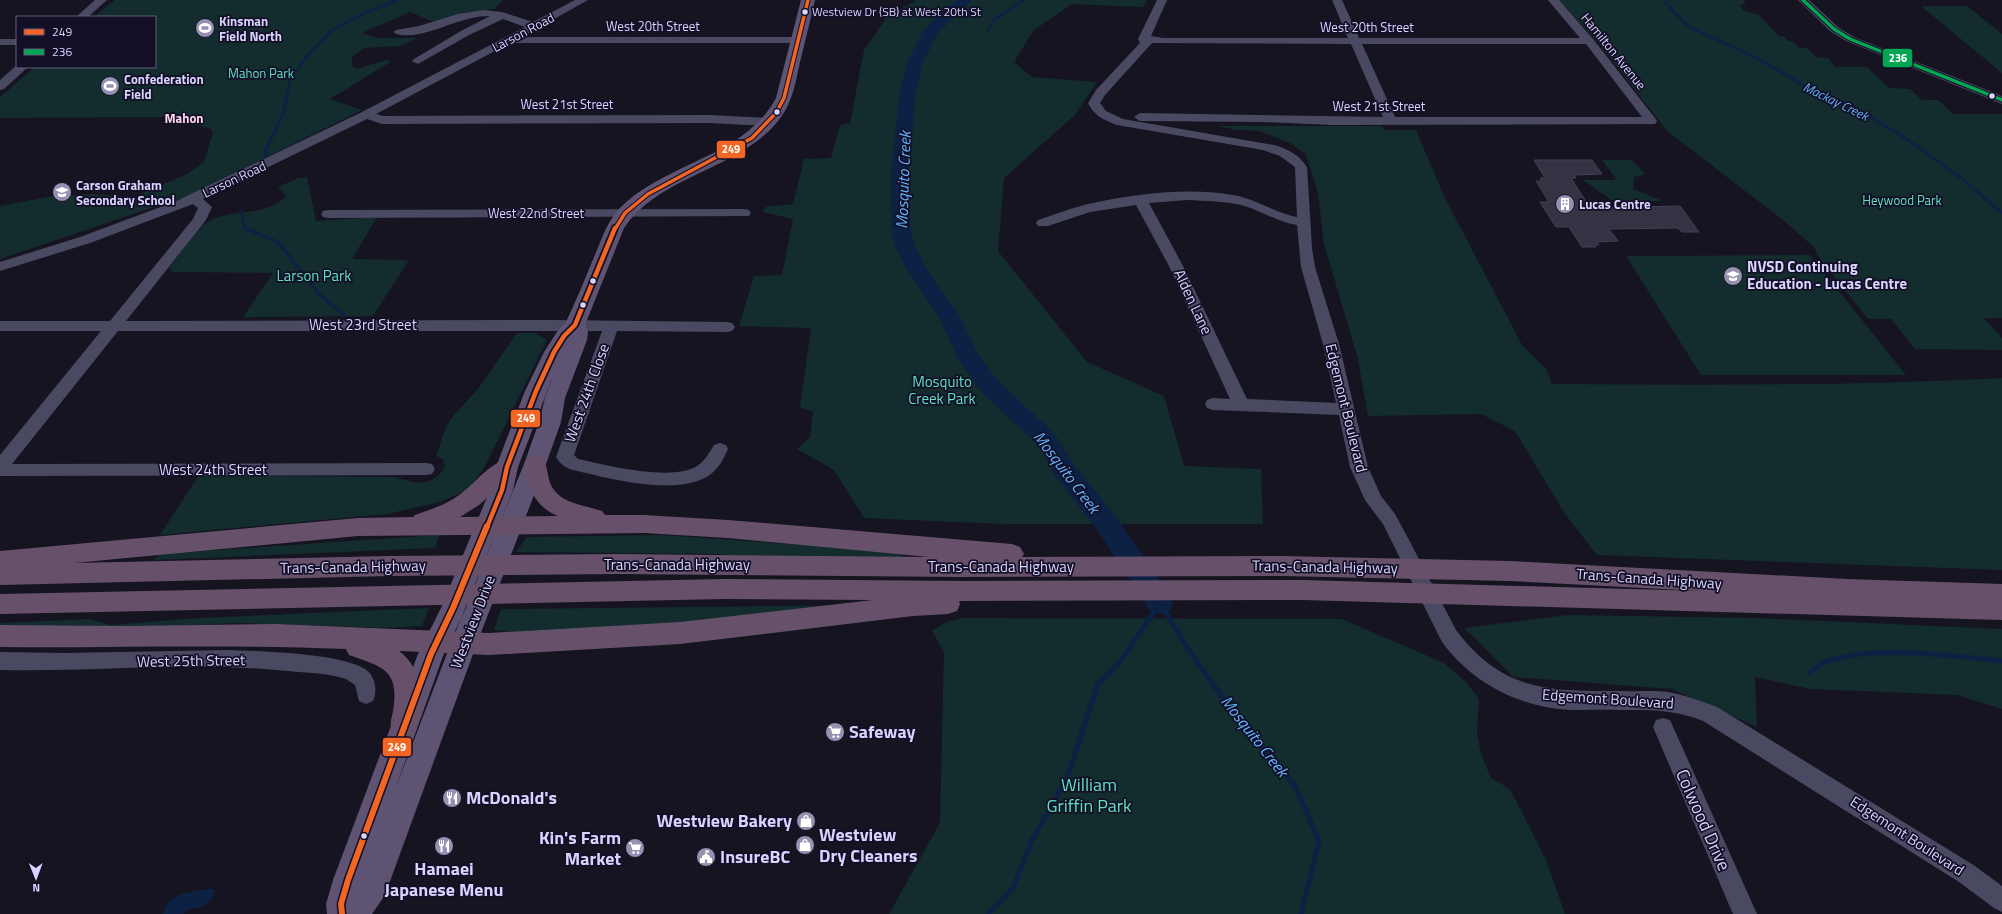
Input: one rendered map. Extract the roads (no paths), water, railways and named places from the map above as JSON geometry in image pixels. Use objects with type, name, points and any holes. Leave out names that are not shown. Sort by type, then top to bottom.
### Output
[{"type":"highway","points":[[535,464],[536,476],[541,489],[556,506],[568,512],[644,524]]},
{"type":"highway","points":[[391,526],[425,520],[458,507],[476,494],[494,476],[507,467]]},
{"type":"highway","points":[[0,561],[316,530],[391,526],[644,524],[751,530],[952,558]]},
{"type":"highway","name":"Trans-Canada Highway","points":[[0,575],[390,566],[952,558],[1510,571],[1846,589],[2002,594]]},
{"type":"highway","name":"Trans-Canada Highway","points":[[0,604],[724,589],[971,597],[1137,589],[1303,590],[2002,610]]},
{"type":"highway","points":[[0,636],[125,637],[276,635],[489,644],[631,637],[728,628],[913,606],[971,597]]},
{"type":"highway","points":[[340,638],[357,647],[386,655],[398,664],[408,686],[409,700],[403,726]]},
{"type":"main road","name":"Westview Drive","points":[[342,914],[341,904],[348,880],[403,726],[506,476],[507,467],[549,361],[565,333],[575,325],[615,228],[625,213],[648,194],[752,138],[769,122],[781,106],[784,98],[808,0]]},
{"type":"main road","name":"Westview Drive","points":[[352,914],[360,906],[376,878],[464,643],[535,464],[550,422],[555,398],[578,340],[578,332],[575,325]]},
{"type":"street","points":[[83,16],[102,0]]},
{"type":"street","name":"Larson Road","points":[[0,469],[199,220],[205,209],[194,198],[366,115],[582,0]]},
{"type":"street","points":[[1106,117],[1096,108],[1096,99],[1134,54],[1142,49],[1146,42],[1144,39],[1162,0]]},
{"type":"street","points":[[1337,0],[1392,121]]},
{"type":"street","name":"Hamilton Avenue","points":[[1552,0],[1589,41],[1652,121]]},
{"type":"street","points":[[1803,0],[1834,29],[1850,39],[2002,100]]},
{"type":"street","points":[[400,32],[417,31],[473,14],[493,13],[534,26]]},
{"type":"street","points":[[418,61],[502,15]]},
{"type":"street","name":"West 20th Street","points":[[1144,39],[1163,41],[1589,41]]},
{"type":"street","name":"West 20th Street","points":[[507,40],[798,40]]},
{"type":"street","points":[[0,42],[16,42]]},
{"type":"street","points":[[0,86],[21,68]]},
{"type":"street","name":"West 21st Street","points":[[366,115],[382,120],[686,119],[748,120],[769,122]]},
{"type":"street","name":"West 21st Street","points":[[1106,117],[1263,118],[1333,121],[1652,121]]},
{"type":"street","name":"Edgemont Boulevard","points":[[1106,117],[1122,122],[1264,146],[1291,156],[1301,167],[1303,222],[1308,267],[1331,344],[1359,467],[1365,484],[1374,500],[1389,519],[1442,623],[1458,648],[1480,669],[1505,684],[1546,698],[1566,700],[1667,701],[1689,706],[1710,714],[1921,844],[1967,874],[2002,900]]},
{"type":"street","points":[[1043,223],[1088,208],[1140,200],[1187,196],[1233,199],[1252,204],[1285,219],[1303,222]]},
{"type":"street","points":[[0,267],[85,240],[194,198]]},
{"type":"street","name":"Alden Lane","points":[[1140,200],[1176,266],[1242,405]]},
{"type":"street","name":"West 22nd Street","points":[[328,214],[744,213]]},
{"type":"street","name":"West 23rd Street","points":[[0,326],[575,325],[727,327]]},
{"type":"street","name":"West 24th Close","points":[[612,326],[565,458],[573,464],[637,476],[662,478],[682,477],[701,472],[716,458],[720,449]]},
{"type":"street","points":[[1213,404],[1345,409]]},
{"type":"street","name":"West 24th Street","points":[[0,469],[426,469]]},
{"type":"street","name":"West 25th Street","points":[[0,661],[33,663],[200,659],[262,660],[343,669],[356,673],[366,685],[366,695]]},
{"type":"street","name":"Colwood Drive","points":[[1663,727],[1745,914]]},
{"type":"water","points":[[214,889],[214,896],[204,906],[190,909],[183,914],[163,914],[165,907],[175,898],[187,893]]},
{"type":"waterway","points":[[265,158],[267,154],[265,152],[284,111],[290,80],[307,56],[332,30],[365,13],[397,0]]},
{"type":"waterway","name":"Mosquito Creek","points":[[965,0],[930,32],[914,65],[907,97],[900,174],[901,232],[905,246],[915,266],[949,317],[968,357],[992,389],[1046,439],[1065,471],[1107,524],[1160,603]]},
{"type":"waterway","points":[[988,30],[994,20],[1023,0]]},
{"type":"waterway","name":"Mackay Creek","points":[[1663,0],[1689,27],[1757,58],[1830,101],[1851,106],[1902,136],[1960,177],[2002,213]]},
{"type":"waterway","points":[[241,211],[245,229]]},
{"type":"waterway","points":[[245,228],[278,242],[320,295],[344,315]]},
{"type":"waterway","name":"Mosquito Creek","points":[[988,914],[1013,888],[1032,840],[1067,778],[1098,684],[1120,662],[1160,603],[1192,655],[1236,716],[1295,786],[1319,841],[1301,914]]},
{"type":"waterway","points":[[1810,672],[1825,662],[1845,657],[1889,652],[1936,654],[2002,661]]},
{"type":"place","name":"Westview Dr (SB) at West 20th St","points":[[805,12]]},
{"type":"place","name":"Kinsman Field North","points":[[205,28]]},
{"type":"place","name":"Confederation Field","points":[[110,86]]},
{"type":"place","name":"Carson Graham Secondary School","points":[[62,192]]},
{"type":"place","name":"Lucas Centre","points":[[1565,204]]},
{"type":"place","name":"NVSD Continuing Education - Lucas Centre","points":[[1733,276]]},
{"type":"place","name":"Safeway","points":[[835,732]]},
{"type":"place","name":"McDonald's","points":[[452,798]]},
{"type":"place","name":"Westview Bakery","points":[[806,821]]},
{"type":"place","name":"Westview Dry Cleaners","points":[[805,845]]},
{"type":"place","name":"Hamaei Japanese Menu","points":[[444,846]]},
{"type":"place","name":"Kin's Farm Market","points":[[635,848]]},
{"type":"place","name":"InsureBC","points":[[706,857]]},
{"type":"district","name":"Mahon","points":[[184,118]]},
{"type":"park label","name":"Mahon Park","points":[[261,73]]},
{"type":"park label","name":"Heywood Park","points":[[1902,200]]},
{"type":"park label","name":"Larson Park","points":[[314,276]]},
{"type":"park label","name":"Mosquito Creek Park","points":[[942,390]]},
{"type":"park label","name":"William Griffin Park","points":[[1089,795]]}]
